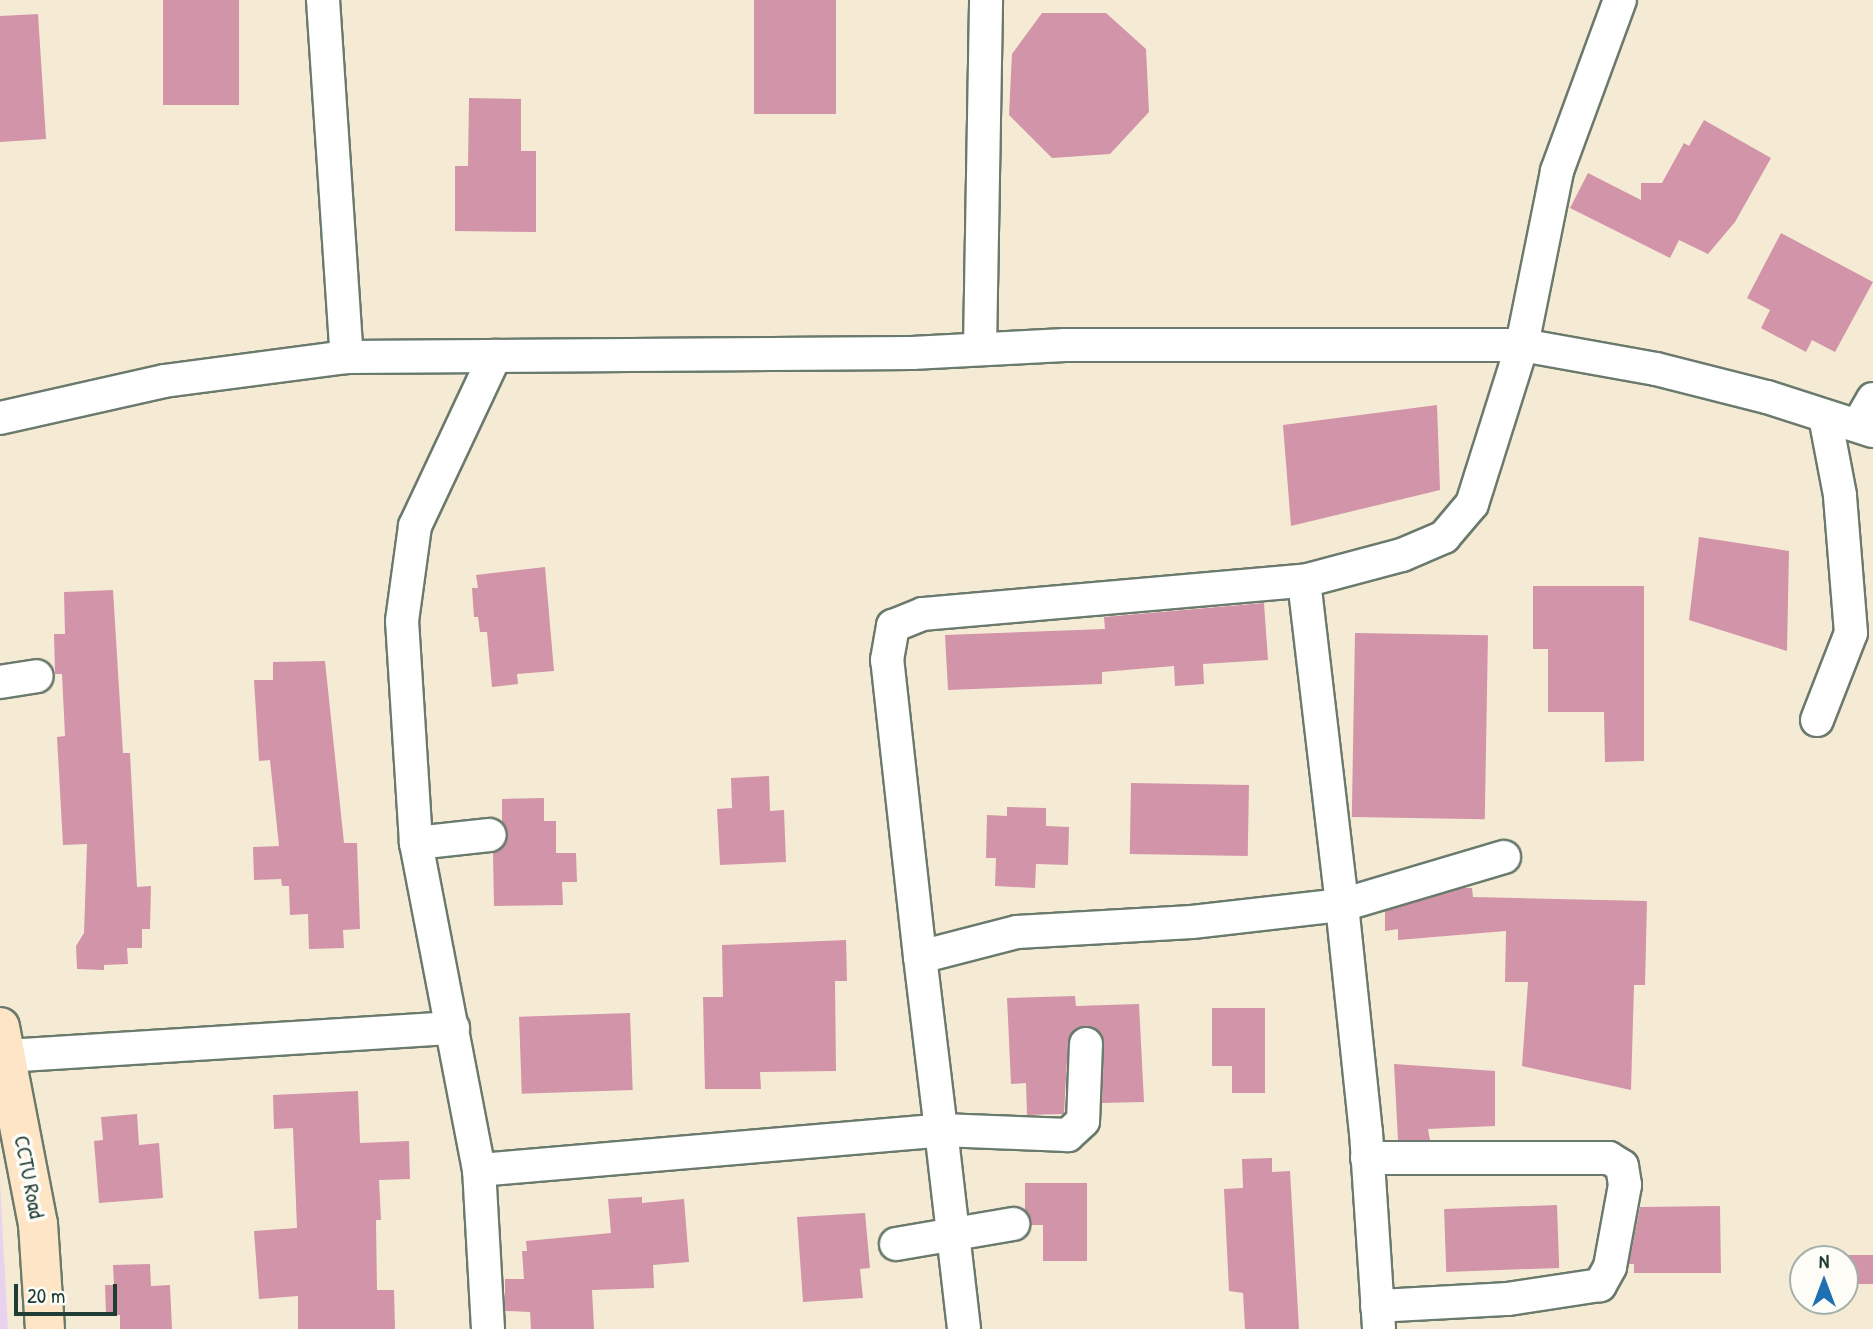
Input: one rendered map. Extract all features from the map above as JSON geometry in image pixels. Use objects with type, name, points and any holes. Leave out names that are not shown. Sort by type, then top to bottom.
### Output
[{"type":"street","points":[[323,0],[347,357]]},
{"type":"street","points":[[980,348],[986,0]]},
{"type":"street","points":[[964,1329],[887,660],[893,626],[923,614],[1304,581],[1402,555],[1444,537],[1472,505],[1522,345],[1557,171],[1620,0]]},
{"type":"street","points":[[0,418],[164,381],[347,357],[912,353],[980,348],[1522,345],[1656,369],[1825,416],[1868,418]]},
{"type":"street","points":[[488,1329],[479,1170],[416,844],[402,621],[415,526],[495,356]]},
{"type":"street","points":[[1817,720],[1851,633],[1840,495],[1825,416]]},
{"type":"street","points":[[1304,581],[1342,905],[1367,1158],[1378,1317],[1600,1285],[1610,1267],[1625,1185],[1622,1166],[1609,1158],[1367,1158]]},
{"type":"street","points":[[0,682],[37,676]]},
{"type":"street","points":[[416,844],[490,835]]},
{"type":"street","points":[[920,957],[1017,932],[1192,922],[1342,905],[1504,857]]},
{"type":"street","points":[[3,1041],[453,1028]]},
{"type":"street","name":"CCTU Road","points":[[3,1041],[38,1224],[45,1329]]},
{"type":"street","points":[[479,1170],[941,1130],[1068,1135],[1083,1121],[1086,1044]]},
{"type":"street","points":[[896,1244],[1013,1224]]},
{"type":"shaded area","points":[[0,1184],[8,1329],[0,1329]]},
{"type":"building","points":[[163,0],[239,0],[239,105],[163,105]]},
{"type":"building","points":[[754,0],[836,0],[836,114],[754,114]]},
{"type":"building","points":[[1042,13],[1106,13],[1146,49],[1149,112],[1110,154],[1052,158],[1009,115],[1012,54]]},
{"type":"building","points":[[38,14],[46,139],[0,142],[0,16]]},
{"type":"building","points":[[469,98],[521,99],[521,151],[536,151],[536,232],[455,231],[455,166],[468,166]]},
{"type":"building","points":[[1704,120],[1771,158],[1735,222],[1708,254],[1679,240],[1670,258],[1570,208],[1588,173],[1641,200],[1641,183],[1662,183],[1684,143],[1689,146]]},
{"type":"building","points":[[1781,233],[1873,282],[1835,352],[1812,340],[1806,352],[1761,328],[1770,310],[1747,298]]},
{"type":"building","points":[[1437,405],[1440,490],[1291,526],[1283,425]]},
{"type":"building","points":[[1699,537],[1789,551],[1787,651],[1689,620]]},
{"type":"building","points":[[545,567],[554,671],[517,674],[518,684],[492,687],[487,632],[480,632],[478,617],[474,617],[472,588],[478,588],[476,575]]},
{"type":"building","points":[[1533,586],[1644,586],[1644,761],[1605,762],[1604,712],[1548,712],[1548,649],[1533,649]]},
{"type":"building","points":[[113,590],[123,753],[130,753],[137,887],[151,886],[150,929],[142,929],[142,948],[127,948],[128,964],[104,965],[104,970],[77,969],[76,946],[84,933],[87,844],[63,845],[57,737],[65,736],[62,674],[55,674],[54,634],[65,634],[64,592]]},
{"type":"building","points":[[1264,603],[1268,660],[1203,664],[1204,684],[1175,686],[1174,666],[1102,672],[1102,684],[948,690],[945,635],[1105,629],[1104,617]]},
{"type":"building","points":[[1355,633],[1488,635],[1485,819],[1352,817]]},
{"type":"building","points":[[325,661],[344,843],[357,843],[360,929],[343,930],[344,948],[309,949],[308,914],[290,915],[289,886],[282,886],[281,879],[254,880],[253,847],[279,846],[270,760],[259,761],[254,680],[273,680],[273,662]]},
{"type":"building","points":[[769,776],[770,811],[784,810],[786,862],[720,865],[717,809],[732,808],[731,778]]},
{"type":"building","points":[[1131,783],[1249,785],[1248,856],[1130,854]]},
{"type":"building","points":[[544,798],[544,821],[556,821],[556,853],[576,853],[577,882],[562,882],[563,905],[494,906],[493,853],[506,843],[508,834],[502,822],[502,799]]},
{"type":"building","points":[[1007,807],[1046,808],[1046,826],[1069,827],[1068,865],[1036,864],[1035,888],[995,886],[996,858],[986,858],[987,815],[1007,816]]},
{"type":"building","points":[[1463,888],[1472,888],[1473,897],[1647,901],[1645,985],[1634,985],[1631,1090],[1522,1066],[1528,982],[1505,982],[1506,931],[1398,940],[1398,929],[1385,931],[1385,911]]},
{"type":"building","points":[[846,940],[847,981],[835,981],[836,1071],[760,1072],[761,1089],[705,1089],[703,997],[723,997],[722,945]]},
{"type":"building","points":[[1075,996],[1076,1006],[1139,1004],[1144,1102],[1102,1103],[1104,1044],[1096,1029],[1086,1026],[1071,1034],[1068,1043],[1064,1114],[1027,1115],[1026,1083],[1011,1084],[1007,998]]},
{"type":"building","points":[[1212,1008],[1265,1008],[1265,1093],[1232,1093],[1232,1066],[1212,1066]]},
{"type":"building","points":[[630,1013],[633,1090],[522,1094],[519,1017]]},
{"type":"building","points":[[1394,1064],[1495,1071],[1495,1126],[1428,1129],[1430,1140],[1398,1140]]},
{"type":"building","points":[[358,1091],[360,1143],[409,1141],[410,1179],[379,1180],[381,1220],[376,1220],[377,1290],[394,1290],[395,1329],[298,1329],[298,1296],[259,1299],[254,1231],[297,1228],[293,1128],[274,1129],[273,1095]]},
{"type":"building","points":[[137,1114],[139,1145],[159,1143],[163,1198],[99,1203],[94,1141],[103,1140],[101,1117]]},
{"type":"building","points":[[1272,1158],[1272,1172],[1290,1171],[1299,1329],[1245,1329],[1243,1293],[1229,1291],[1224,1189],[1243,1188],[1242,1159]]},
{"type":"building","points":[[1025,1183],[1087,1183],[1087,1261],[1043,1261],[1043,1225],[1031,1225],[1025,1211]]},
{"type":"building","points":[[642,1197],[642,1203],[684,1199],[689,1262],[653,1265],[654,1288],[592,1290],[594,1329],[531,1329],[530,1312],[505,1311],[505,1279],[524,1279],[522,1251],[527,1251],[526,1241],[611,1233],[608,1199]]},
{"type":"building","points":[[1557,1205],[1559,1268],[1446,1272],[1444,1209]]},
{"type":"building","points":[[1720,1206],[1721,1273],[1634,1273],[1634,1264],[1629,1264],[1640,1207]]},
{"type":"building","points":[[865,1213],[870,1268],[860,1269],[863,1298],[803,1302],[797,1217]]},
{"type":"building","points":[[1859,1255],[1873,1255],[1873,1284],[1859,1284]]},
{"type":"building","points":[[150,1264],[151,1286],[170,1285],[172,1329],[120,1329],[120,1315],[106,1315],[105,1285],[114,1285],[113,1265]]}]
